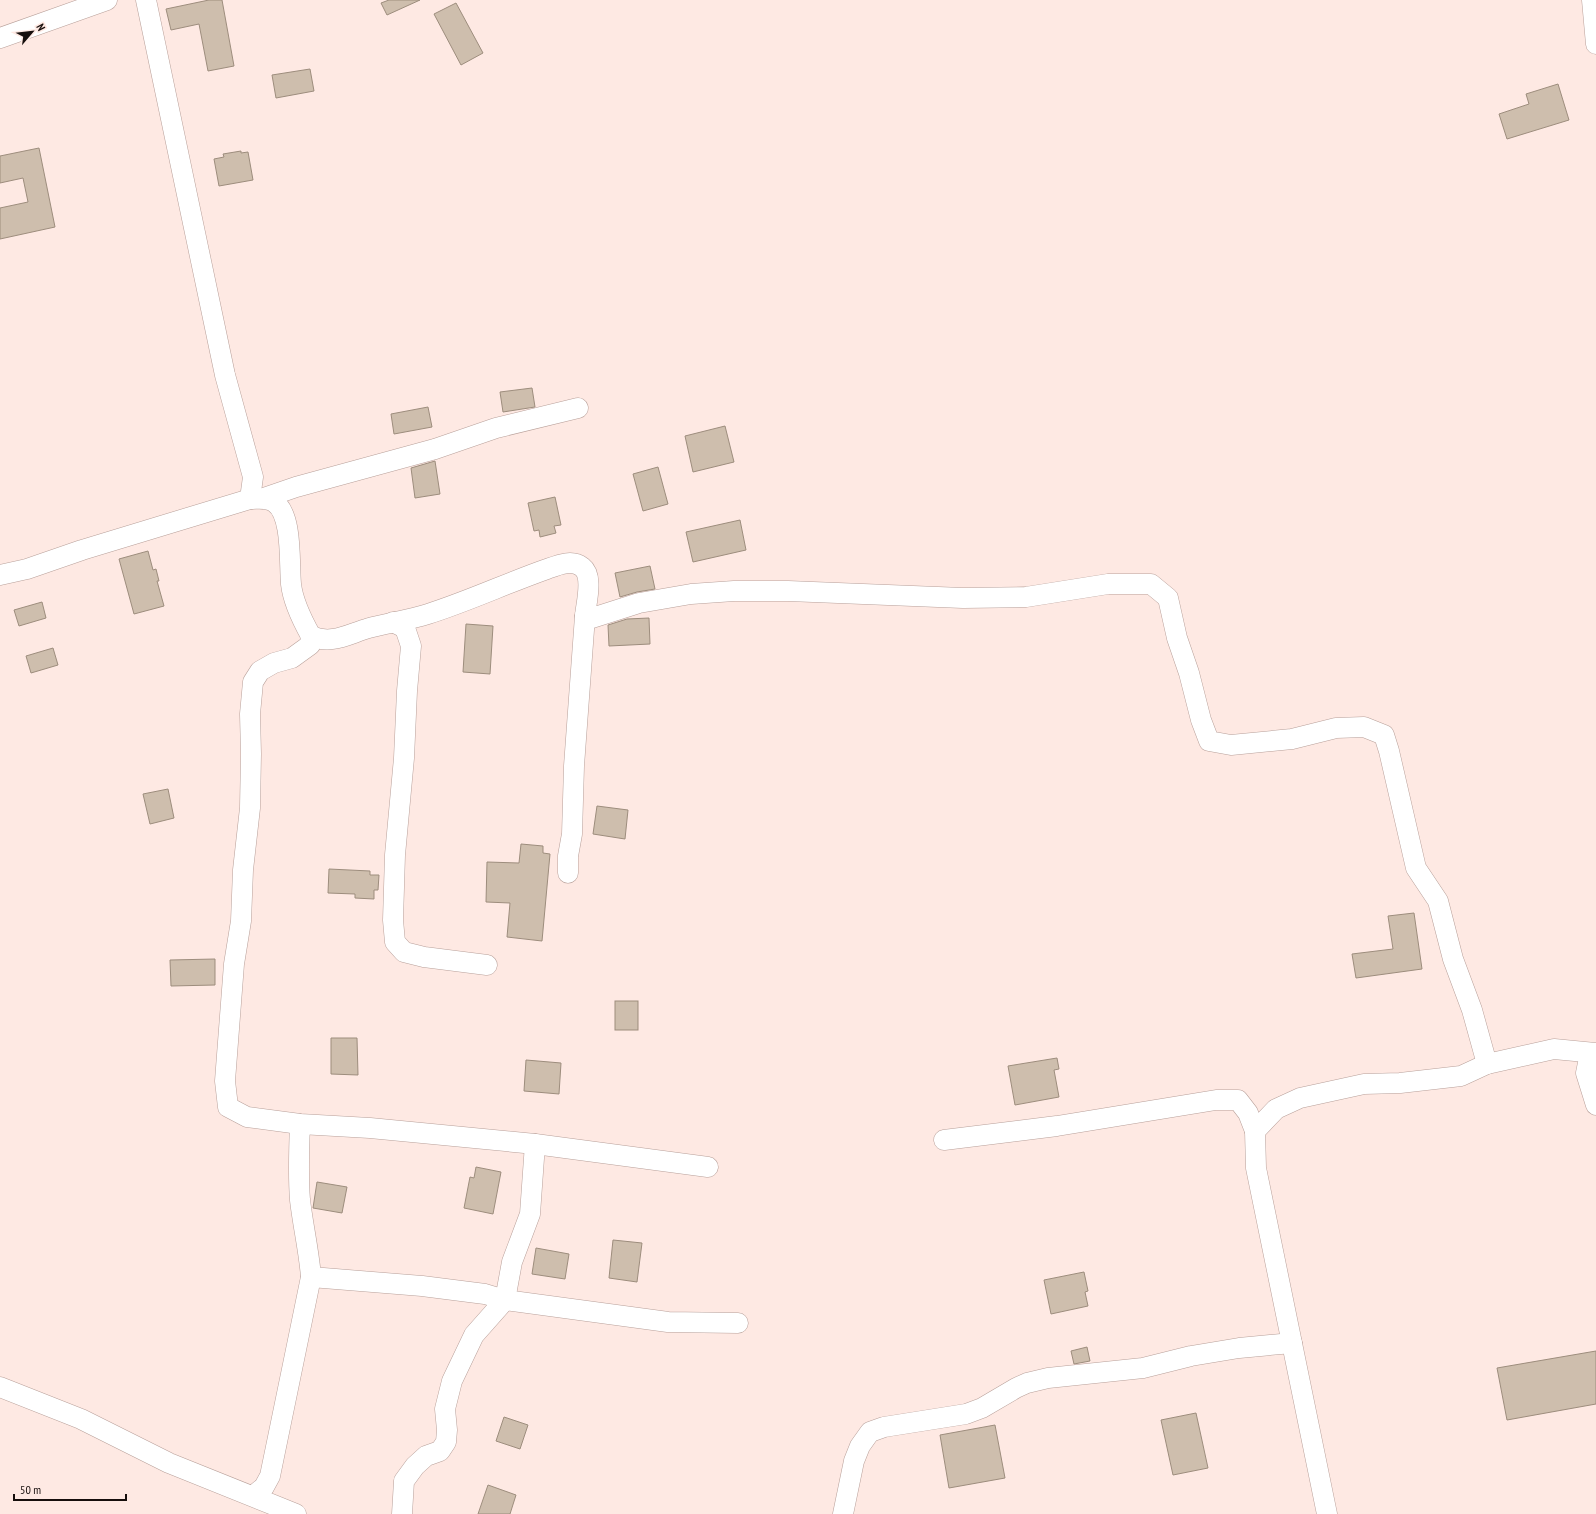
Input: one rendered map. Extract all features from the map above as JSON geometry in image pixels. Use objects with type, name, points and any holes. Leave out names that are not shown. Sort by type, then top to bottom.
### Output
[{"type":"street","points":[[0,38],[107,0]]},
{"type":"street","points":[[146,0],[225,375],[253,477],[257,499]]},
{"type":"street","points":[[1592,0],[1596,44]]},
{"type":"street","points":[[0,575],[27,569],[82,550],[435,448],[496,428],[578,408]]},
{"type":"street","points":[[257,499],[274,502],[282,509],[289,538],[291,585],[295,603],[311,636],[310,644],[292,658],[274,663],[260,671],[253,682],[250,714],[250,808],[243,870],[241,921],[234,964],[225,1081],[228,1107],[247,1117],[300,1124],[370,1128],[535,1144],[708,1167]]},
{"type":"street","points":[[311,636],[321,640],[338,638],[368,628],[427,614],[486,594],[560,565],[573,563],[582,567],[588,574],[589,591],[585,616],[574,766],[572,834],[568,856],[568,873]]},
{"type":"street","points":[[585,616],[592,618],[639,603],[691,594],[734,591],[788,591],[963,598],[1026,597],[1108,584],[1151,584],[1168,598],[1177,638],[1201,720],[1209,741],[1231,745],[1292,739],[1336,728],[1364,727],[1384,735],[1416,868],[1438,901],[1452,959],[1472,1010],[1487,1064]]},
{"type":"street","points":[[393,622],[405,628],[411,646],[404,758],[395,855],[393,920],[395,942],[404,952],[424,957],[488,965]]},
{"type":"street","points":[[1255,1131],[1276,1109],[1300,1098],[1364,1084],[1400,1083],[1461,1076],[1487,1064],[1554,1049],[1593,1053],[1586,1073],[1596,1105]]},
{"type":"street","points":[[944,1140],[1057,1126],[1216,1100],[1238,1100],[1248,1113],[1255,1131],[1256,1168],[1327,1514]]},
{"type":"street","points":[[253,1496],[264,1487],[270,1476],[311,1277],[310,1257],[300,1201],[298,1162],[300,1124]]},
{"type":"street","points":[[402,1514],[404,1481],[415,1466],[426,1456],[440,1451],[446,1442],[447,1430],[445,1408],[452,1381],[474,1335],[505,1300],[512,1262],[530,1214],[535,1144]]},
{"type":"street","points":[[311,1277],[422,1286],[485,1294],[505,1300],[668,1322],[738,1323]]},
{"type":"street","points":[[843,1514],[854,1461],[860,1446],[870,1432],[884,1427],[966,1414],[982,1408],[1027,1383],[1048,1378],[1142,1368],[1190,1356],[1239,1348],[1292,1343]]},
{"type":"street","points":[[0,1387],[81,1419],[169,1464],[296,1514]]},
{"type":"building","points":[[209,0],[222,0],[234,66],[208,71],[199,24],[171,30],[166,9]]},
{"type":"building","points":[[389,0],[420,0],[387,15],[381,3]]},
{"type":"building","points":[[456,3],[483,53],[461,65],[434,14]]},
{"type":"building","points":[[310,69],[314,91],[276,98],[272,75]]},
{"type":"building","points":[[1558,84],[1569,120],[1507,139],[1499,114],[1529,104],[1526,94]]},
{"type":"building","points":[[39,148],[55,227],[0,239],[0,208],[28,202],[23,178],[0,183],[0,156]]},
{"type":"building","points":[[241,151],[241,153],[248,152],[253,180],[219,186],[214,159],[224,157],[223,154]]},
{"type":"building","points":[[532,388],[535,407],[503,412],[500,392]]},
{"type":"building","points":[[428,407],[432,427],[394,434],[391,414]]},
{"type":"building","points":[[725,426],[734,462],[693,472],[685,436]]},
{"type":"building","points":[[435,461],[440,494],[415,498],[411,468]]},
{"type":"building","points":[[658,467],[668,504],[643,511],[633,474]]},
{"type":"building","points":[[555,497],[561,525],[554,526],[556,533],[540,537],[539,530],[534,531],[528,503]]},
{"type":"building","points":[[740,520],[746,550],[693,562],[686,532]]},
{"type":"building","points":[[148,551],[153,570],[156,569],[159,581],[157,581],[164,606],[134,614],[119,559]]},
{"type":"building","points":[[650,566],[655,589],[620,597],[615,573]]},
{"type":"building","points":[[42,602],[46,618],[19,626],[14,610]]},
{"type":"building","points":[[649,618],[650,644],[609,646],[608,625],[627,619]]},
{"type":"building","points":[[466,624],[493,626],[490,674],[463,672]]},
{"type":"building","points":[[53,648],[58,665],[31,673],[26,656]]},
{"type":"building","points":[[168,789],[174,818],[150,824],[143,794]]},
{"type":"building","points":[[597,806],[628,810],[625,839],[593,834]]},
{"type":"building","points":[[521,844],[543,846],[543,853],[550,854],[542,941],[507,937],[510,903],[486,902],[487,862],[519,863]]},
{"type":"building","points":[[329,869],[370,871],[370,875],[379,875],[378,890],[374,890],[374,899],[355,898],[355,894],[328,893]]},
{"type":"building","points":[[1414,913],[1422,969],[1356,978],[1352,954],[1393,949],[1388,916]]},
{"type":"building","points":[[215,959],[215,985],[171,986],[170,960]]},
{"type":"building","points":[[615,1001],[638,1001],[638,1030],[615,1030]]},
{"type":"building","points":[[331,1038],[357,1038],[358,1075],[331,1074]]},
{"type":"building","points":[[1057,1058],[1059,1069],[1054,1070],[1059,1097],[1015,1105],[1008,1066]]},
{"type":"building","points":[[526,1060],[561,1063],[559,1094],[524,1091]]},
{"type":"building","points":[[476,1167],[501,1172],[493,1214],[464,1208],[470,1177],[474,1178]]},
{"type":"building","points":[[317,1182],[347,1187],[342,1213],[313,1208]]},
{"type":"building","points":[[613,1240],[642,1243],[637,1282],[609,1278]]},
{"type":"building","points":[[536,1248],[569,1254],[565,1279],[532,1274]]},
{"type":"building","points":[[1084,1272],[1088,1291],[1085,1292],[1088,1306],[1051,1314],[1044,1280]]},
{"type":"building","points":[[1087,1347],[1090,1361],[1074,1364],[1071,1351]]},
{"type":"building","points":[[1596,1351],[1596,1404],[1507,1420],[1497,1368]]},
{"type":"building","points":[[1196,1413],[1208,1468],[1173,1475],[1161,1420]]},
{"type":"building","points":[[504,1417],[528,1425],[520,1449],[496,1441]]},
{"type":"building","points":[[995,1425],[1005,1478],[949,1488],[940,1435]]},
{"type":"building","points":[[488,1485],[516,1495],[510,1514],[478,1514]]}]
